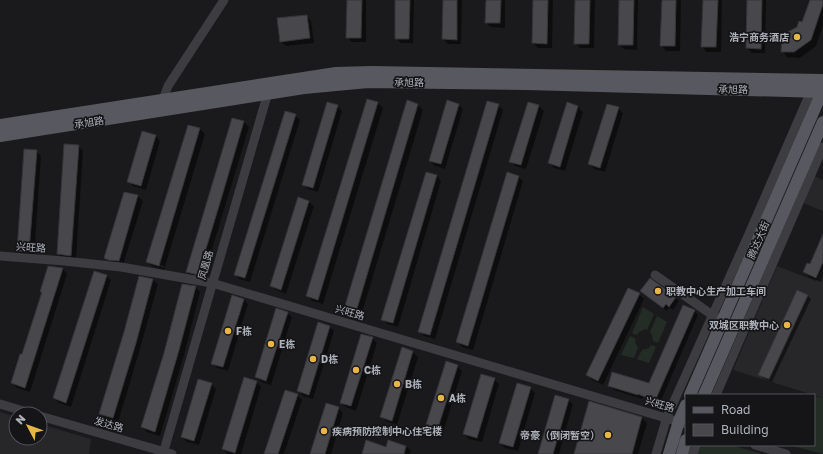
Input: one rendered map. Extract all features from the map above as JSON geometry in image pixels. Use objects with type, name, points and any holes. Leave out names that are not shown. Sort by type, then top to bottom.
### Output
[{"type":"main road","name":"承旭路","points":[[0,125],[336,73],[372,72],[820,88]]},
{"type":"main road","name":"承旭路","points":[[0,136],[325,85],[368,82],[820,88]]},
{"type":"main road","name":"腾达大街","points":[[690,394],[717,319],[820,88]]},
{"type":"main road","name":"腾达大街","points":[[704,394],[823,122]]},
{"type":"main road","points":[[669,454],[683,422],[685,411]]},
{"type":"main road","points":[[682,454],[685,444]]},
{"type":"street","points":[[163,100],[168,86],[224,0]]},
{"type":"street","name":"凤凰路","points":[[166,453],[212,283],[271,83]]},
{"type":"street","points":[[716,394],[823,147]]},
{"type":"street","name":"兴旺路","points":[[0,256],[121,267],[212,283],[683,422]]},
{"type":"street","points":[[656,275],[717,319],[667,417],[656,454]]},
{"type":"street","name":"发达路","points":[[48,418],[166,453]]},
{"type":"street","points":[[758,446],[786,454]]},
{"type":"shaded area","points":[[814,176],[823,180],[823,211],[803,203]]},
{"type":"shaded area","name":"双城区职教中心","points":[[777,266],[816,281],[823,266],[823,398],[815,396],[815,394],[810,394],[733,370]]},
{"type":"shaded area","points":[[643,307],[654,314],[647,330],[645,329],[639,332],[637,335],[632,333]]},
{"type":"shaded area","points":[[657,316],[667,322],[658,343],[653,341],[650,332]]},
{"type":"shaded area","points":[[630,336],[636,339],[635,342],[638,348],[634,358],[621,355]]},
{"type":"shaded area","points":[[651,345],[656,347],[649,363],[637,359],[642,350],[649,348]]},
{"type":"shaded area","points":[[815,396],[823,398],[823,454],[793,446],[815,446]]},
{"type":"shaded area","points":[[0,412],[8,414],[8,446],[48,446],[48,426],[91,439],[89,454],[0,454]]},
{"type":"shaded area","points":[[699,446],[734,446],[762,454],[696,454]]},
{"type":"building","points":[[347,0],[362,0],[361,38],[346,38]]},
{"type":"building","points":[[395,0],[410,0],[409,39],[395,39]]},
{"type":"building","points":[[443,0],[457,0],[457,40],[442,39]]},
{"type":"building","points":[[486,0],[501,0],[500,23],[485,23]]},
{"type":"building","points":[[533,0],[548,0],[547,44],[532,43]]},
{"type":"building","points":[[575,0],[590,0],[589,44],[574,44]]},
{"type":"building","points":[[619,0],[634,0],[633,45],[618,45]]},
{"type":"building","points":[[662,0],[676,0],[675,46],[660,46]]},
{"type":"building","points":[[703,0],[718,0],[716,47],[701,47]]},
{"type":"building","points":[[747,0],[762,0],[761,49],[746,48]]},
{"type":"building","name":"浩宁商务酒店","points":[[810,0],[823,0],[811,40],[794,52],[781,52],[782,33],[786,33],[797,27],[799,21],[802,22]]},
{"type":"building","points":[[307,15],[310,38],[280,42],[277,18]]},
{"type":"building","points":[[367,99],[378,102],[318,300],[306,296]]},
{"type":"building","points":[[407,100],[418,104],[356,312],[344,309]]},
{"type":"building","points":[[447,100],[459,104],[441,164],[429,161]]},
{"type":"building","points":[[487,101],[499,104],[430,335],[418,332]]},
{"type":"building","points":[[327,102],[338,105],[313,188],[302,185]]},
{"type":"building","points":[[528,102],[539,105],[521,165],[509,162]]},
{"type":"building","points":[[567,102],[578,106],[560,167],[548,163]]},
{"type":"building","points":[[607,104],[619,107],[600,168],[588,164]]},
{"type":"building","points":[[285,111],[296,114],[245,278],[234,275]]},
{"type":"building","points":[[232,118],[244,121],[222,196],[198,275],[186,272]]},
{"type":"building","points":[[188,125],[200,128],[159,266],[146,262]]},
{"type":"building","points":[[142,131],[156,135],[141,186],[127,182]]},
{"type":"building","points":[[64,144],[79,145],[71,256],[57,254]]},
{"type":"building","points":[[24,149],[37,150],[29,252],[17,251]]},
{"type":"building","points":[[426,172],[437,175],[393,323],[381,320]]},
{"type":"building","points":[[507,172],[519,176],[468,346],[456,342]]},
{"type":"building","points":[[124,192],[138,195],[119,261],[108,260],[104,258]]},
{"type":"building","points":[[298,197],[309,201],[281,290],[270,286]]},
{"type":"building","points":[[823,234],[823,262],[816,278],[803,272],[807,263],[810,264]]},
{"type":"building","points":[[48,266],[63,268],[25,388],[11,383],[42,292],[40,292]]},
{"type":"building","points":[[94,271],[107,275],[66,403],[53,398]]},
{"type":"building","points":[[139,276],[153,279],[136,343],[113,418],[99,414]]},
{"type":"building","name":"职教中心生产加工车间","points":[[650,278],[676,297],[669,307],[666,304],[663,308],[640,291]]},
{"type":"building","points":[[182,284],[196,286],[155,432],[141,427],[164,353]]},
{"type":"building","points":[[628,288],[640,293],[598,381],[586,375]]},
{"type":"building","points":[[797,290],[808,295],[769,379],[758,375]]},
{"type":"building","name":"F栋","points":[[232,295],[244,299],[223,367],[211,364]]},
{"type":"building","points":[[683,305],[695,310],[655,401],[638,394],[608,386],[612,372],[649,383]]},
{"type":"building","name":"E栋","points":[[276,308],[288,312],[266,381],[255,377]]},
{"type":"building","name":"D栋","points":[[318,322],[330,326],[309,395],[297,391]]},
{"type":"building","name":"C栋","points":[[361,334],[373,337],[351,406],[340,403]]},
{"type":"building","name":"B栋","points":[[402,347],[413,351],[392,421],[380,417]]},
{"type":"building","name":"A栋","points":[[446,361],[458,365],[436,434],[424,431]]},
{"type":"building","points":[[481,374],[495,378],[477,438],[463,434]]},
{"type":"building","points":[[244,377],[257,381],[235,453],[222,449]]},
{"type":"building","points":[[198,379],[212,383],[194,441],[181,437]]},
{"type":"building","points":[[517,383],[531,387],[513,447],[499,443]]},
{"type":"building","points":[[285,390],[298,394],[278,454],[264,454]]},
{"type":"building","points":[[555,395],[569,399],[553,454],[538,454]]},
{"type":"building","name":"帝豪（倒闭暂空）","points":[[589,401],[642,417],[632,454],[574,454]]},
{"type":"building","name":"疾病预防控制中心住宅楼","points":[[326,403],[339,407],[325,454],[310,454]]},
{"type":"building","points":[[366,440],[386,447],[388,440],[406,446],[404,454],[362,454]]},
{"type":"place","name":"浩宁商务酒店","points":[[797,37]]},
{"type":"place","name":"职教中心生产加工车间","points":[[658,291]]},
{"type":"place","name":"双城区职教中心","points":[[787,325]]},
{"type":"place","name":"F栋","points":[[228,331]]},
{"type":"place","name":"E栋","points":[[271,344]]},
{"type":"place","name":"D栋","points":[[313,359]]},
{"type":"place","name":"C栋","points":[[356,370]]},
{"type":"place","name":"B栋","points":[[397,384]]},
{"type":"place","name":"A栋","points":[[441,398]]},
{"type":"place","name":"疾病预防控制中心住宅楼","points":[[324,431]]},
{"type":"place","name":"帝豪（倒闭暂空）","points":[[608,435]]}]
